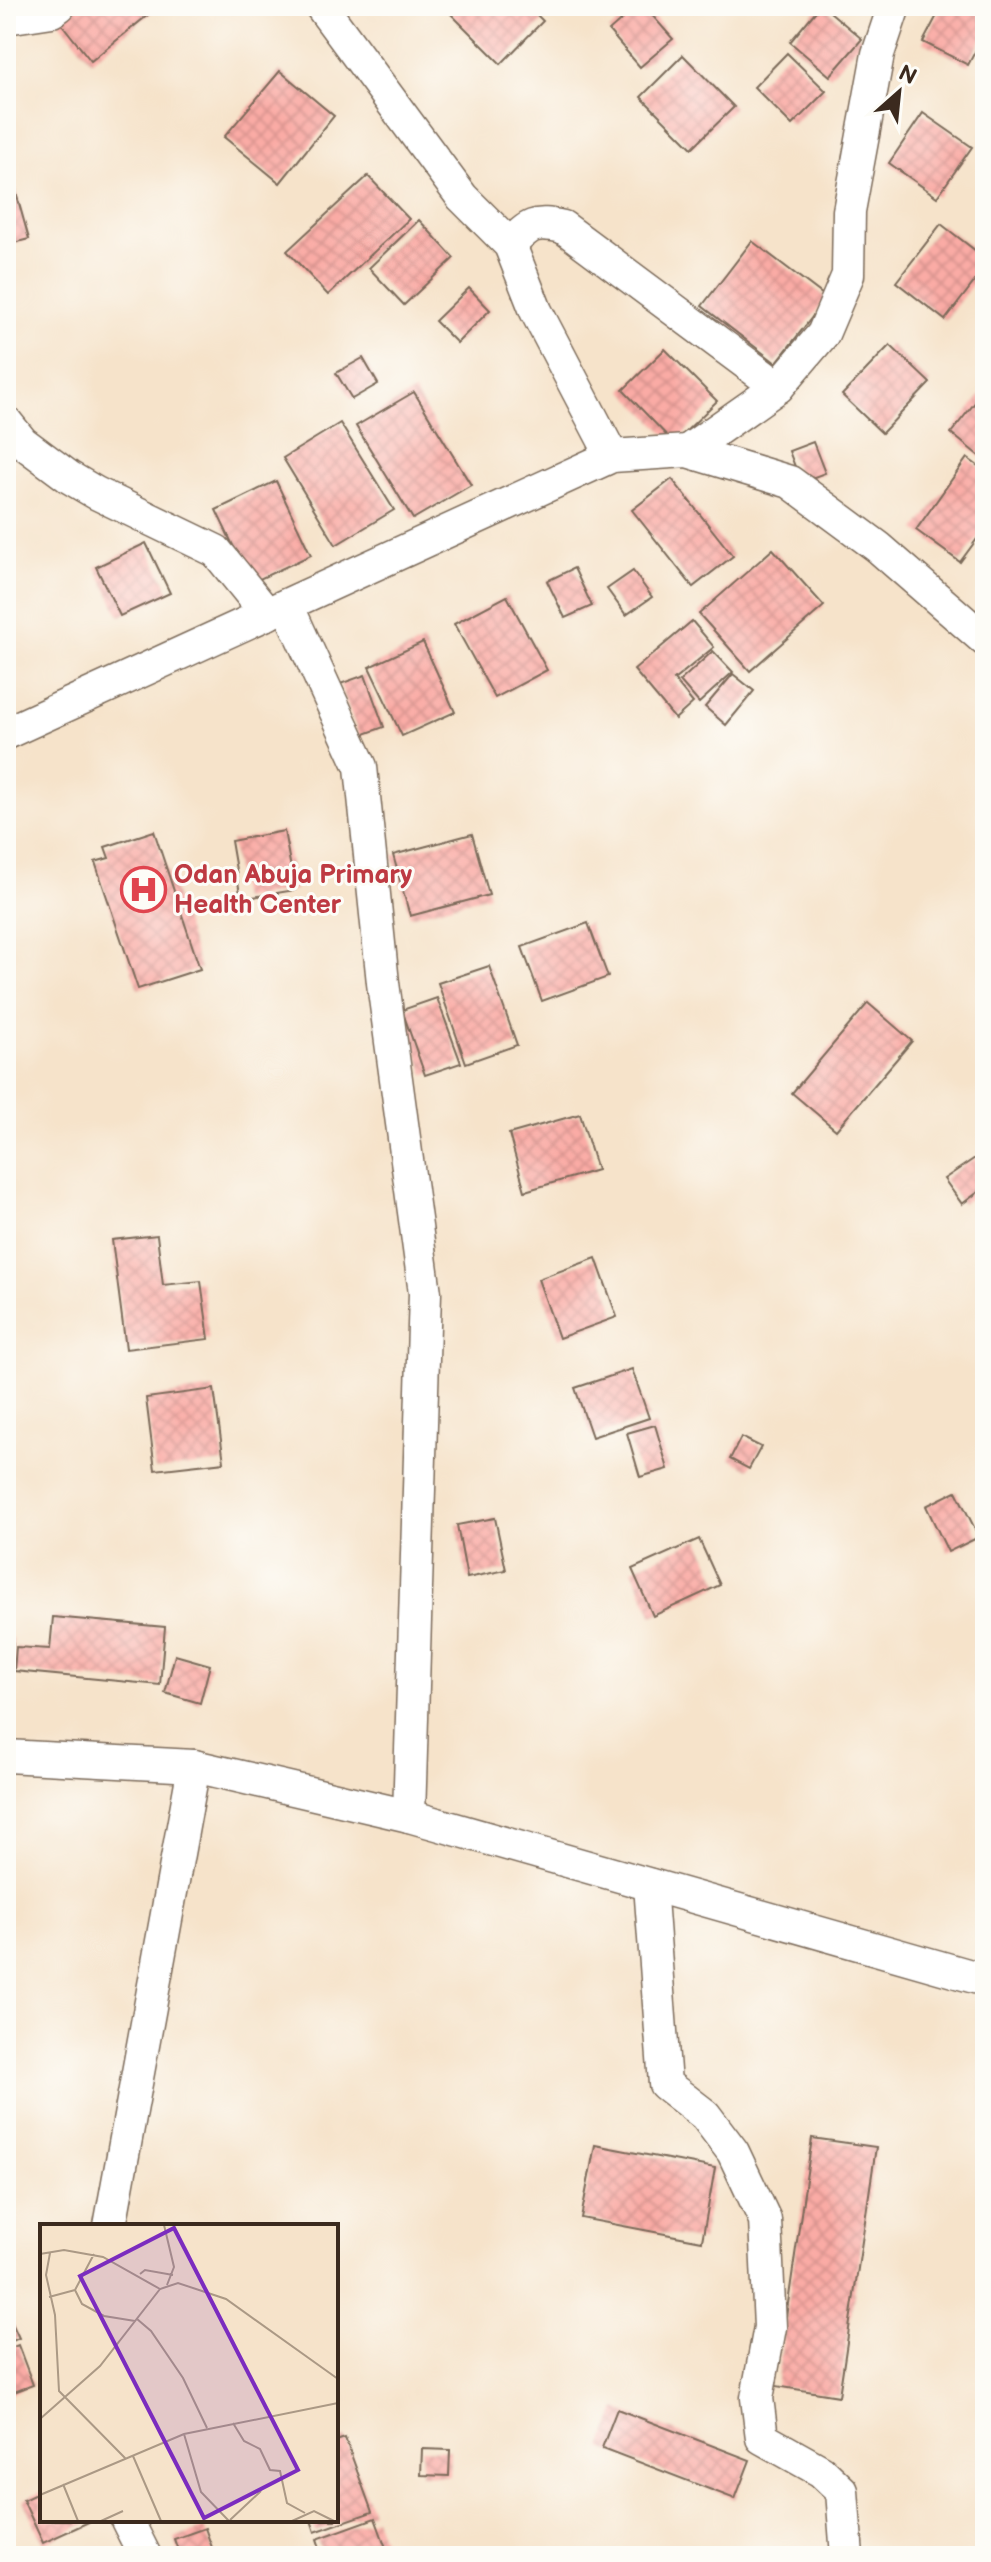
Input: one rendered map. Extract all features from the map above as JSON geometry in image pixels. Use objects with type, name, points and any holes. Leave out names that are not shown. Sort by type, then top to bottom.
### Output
[{"type":"street","points":[[6,18],[52,11],[59,6]]},
{"type":"street","points":[[321,6],[462,197],[510,245],[536,311],[612,456]]},
{"type":"street","points":[[687,451],[778,387],[823,334],[848,275],[849,211],[878,54],[894,6]]},
{"type":"street","points":[[510,245],[528,226],[543,223],[563,227],[778,387]]},
{"type":"street","points":[[6,422],[22,442],[69,477],[216,551],[277,609],[361,767],[383,983],[425,1293],[409,1816]]},
{"type":"street","points":[[6,733],[612,456],[687,451],[790,482],[878,547],[985,640]]},
{"type":"street","points":[[6,1756],[194,1766],[409,1816],[985,1980]]},
{"type":"street","points":[[110,2224],[194,1766]]},
{"type":"street","points":[[650,1885],[665,2084],[705,2115],[733,2152],[765,2220],[770,2327],[757,2398],[762,2438],[821,2471],[842,2491],[847,2556]]},
{"type":"street","points":[[128,2522],[145,2556]]},
{"type":"building","points":[[62,6],[159,6],[91,61],[53,13]]},
{"type":"building","points":[[446,6],[528,6],[543,21],[501,64]]},
{"type":"building","points":[[637,6],[644,6],[673,39],[640,67],[609,31]]},
{"type":"building","points":[[820,6],[862,39],[830,76],[790,42]]},
{"type":"building","points":[[942,6],[973,6],[985,12],[985,33],[968,65],[923,42]]},
{"type":"building","points":[[787,53],[826,91],[792,125],[754,87]]},
{"type":"building","points":[[683,55],[734,107],[692,148],[641,97]]},
{"type":"building","points":[[280,71],[334,116],[280,183],[224,137]]},
{"type":"building","points":[[923,113],[972,147],[937,197],[889,163]]},
{"type":"building","points":[[368,176],[409,219],[328,295],[287,251]]},
{"type":"building","points":[[15,189],[29,239],[6,245],[6,192]]},
{"type":"building","points":[[419,220],[454,258],[404,305],[369,268]]},
{"type":"building","points":[[941,224],[985,258],[985,268],[945,320],[896,282]]},
{"type":"building","points":[[752,241],[827,298],[776,363],[702,306]]},
{"type":"building","points":[[469,288],[490,310],[457,343],[435,321]]},
{"type":"building","points":[[890,345],[930,383],[882,433],[842,395]]},
{"type":"building","points":[[665,349],[717,401],[674,443],[623,390]]},
{"type":"building","points":[[363,358],[378,384],[352,399],[336,373]]},
{"type":"building","points":[[414,392],[471,485],[413,519],[356,426]]},
{"type":"building","points":[[981,395],[985,398],[985,461],[951,433]]},
{"type":"building","points":[[340,423],[394,510],[336,545],[283,458]]},
{"type":"building","points":[[813,442],[825,473],[801,482],[789,451]]},
{"type":"building","points":[[967,458],[985,471],[985,528],[960,562],[916,530]]},
{"type":"building","points":[[672,479],[733,556],[693,587],[632,510]]},
{"type":"building","points":[[276,481],[311,555],[251,583],[216,510]]},
{"type":"building","points":[[146,543],[170,593],[120,616],[96,567]]},
{"type":"building","points":[[773,549],[824,606],[750,671],[699,614]]},
{"type":"building","points":[[574,568],[592,606],[565,618],[547,581]]},
{"type":"building","points":[[633,571],[652,597],[626,615],[607,589]]},
{"type":"building","points":[[507,596],[547,670],[495,698],[454,624]]},
{"type":"building","points":[[692,621],[714,647],[674,680],[693,703],[675,719],[634,670]]},
{"type":"building","points":[[423,642],[455,712],[402,736],[369,667]]},
{"type":"building","points":[[713,651],[733,672],[699,703],[680,681]]},
{"type":"building","points":[[733,674],[754,691],[726,725],[705,707]]},
{"type":"building","points":[[365,675],[384,727],[359,736],[340,684]]},
{"type":"building","points":[[154,831],[200,969],[138,989],[95,862],[109,858],[105,847]]},
{"type":"building","points":[[284,831],[295,890],[241,899],[231,841]]},
{"type":"building","points":[[472,834],[489,895],[410,916],[393,855]]},
{"type":"building","points":[[588,923],[608,977],[542,1001],[522,947]]},
{"type":"building","points":[[489,966],[517,1045],[466,1063],[438,983]]},
{"type":"building","points":[[437,998],[461,1063],[425,1075],[402,1010]]},
{"type":"building","points":[[868,1003],[912,1041],[836,1130],[792,1093]]},
{"type":"building","points":[[580,1114],[597,1170],[525,1191],[509,1134]]},
{"type":"building","points":[[975,1158],[985,1172],[985,1187],[962,1204],[944,1179]]},
{"type":"building","points":[[157,1235],[163,1285],[201,1281],[209,1339],[126,1349],[112,1240]]},
{"type":"building","points":[[596,1258],[617,1317],[559,1338],[538,1279]]},
{"type":"building","points":[[632,1369],[649,1418],[592,1437],[575,1388]]},
{"type":"building","points":[[214,1389],[224,1462],[155,1470],[146,1398]]},
{"type":"building","points":[[655,1425],[668,1469],[640,1477],[627,1433]]},
{"type":"building","points":[[741,1437],[761,1447],[749,1469],[730,1459]]},
{"type":"building","points":[[956,1491],[979,1537],[948,1552],[926,1506]]},
{"type":"building","points":[[495,1518],[506,1570],[467,1578],[457,1525]]},
{"type":"building","points":[[699,1539],[720,1585],[653,1616],[632,1569]]},
{"type":"building","points":[[53,1617],[165,1627],[160,1685],[14,1671],[16,1647],[50,1649]]},
{"type":"building","points":[[6,1638],[13,1638],[11,1666],[6,1666]]},
{"type":"building","points":[[175,1655],[210,1665],[200,1703],[165,1693]]},
{"type":"building","points":[[812,2138],[876,2147],[839,2396],[776,2386]]},
{"type":"building","points":[[595,2145],[715,2168],[702,2241],[581,2218]]},
{"type":"building","points":[[6,2310],[19,2338],[6,2344]]},
{"type":"building","points":[[18,2345],[33,2385],[6,2395],[6,2350]]},
{"type":"building","points":[[617,2409],[750,2460],[735,2499],[602,2448]]},
{"type":"building","points":[[345,2438],[372,2512],[315,2532],[312,2522],[338,2522],[338,2440]]},
{"type":"building","points":[[422,2449],[450,2450],[449,2476],[421,2475]]},
{"type":"building","points":[[40,2492],[40,2522],[89,2522],[43,2543],[23,2500]]},
{"type":"building","points":[[375,2518],[389,2556],[323,2556],[317,2539]]},
{"type":"building","points":[[205,2528],[215,2556],[180,2556],[174,2539]]},
{"type":"place","name":"Odan Abuja Primary Health Center","points":[[143,890]]}]
